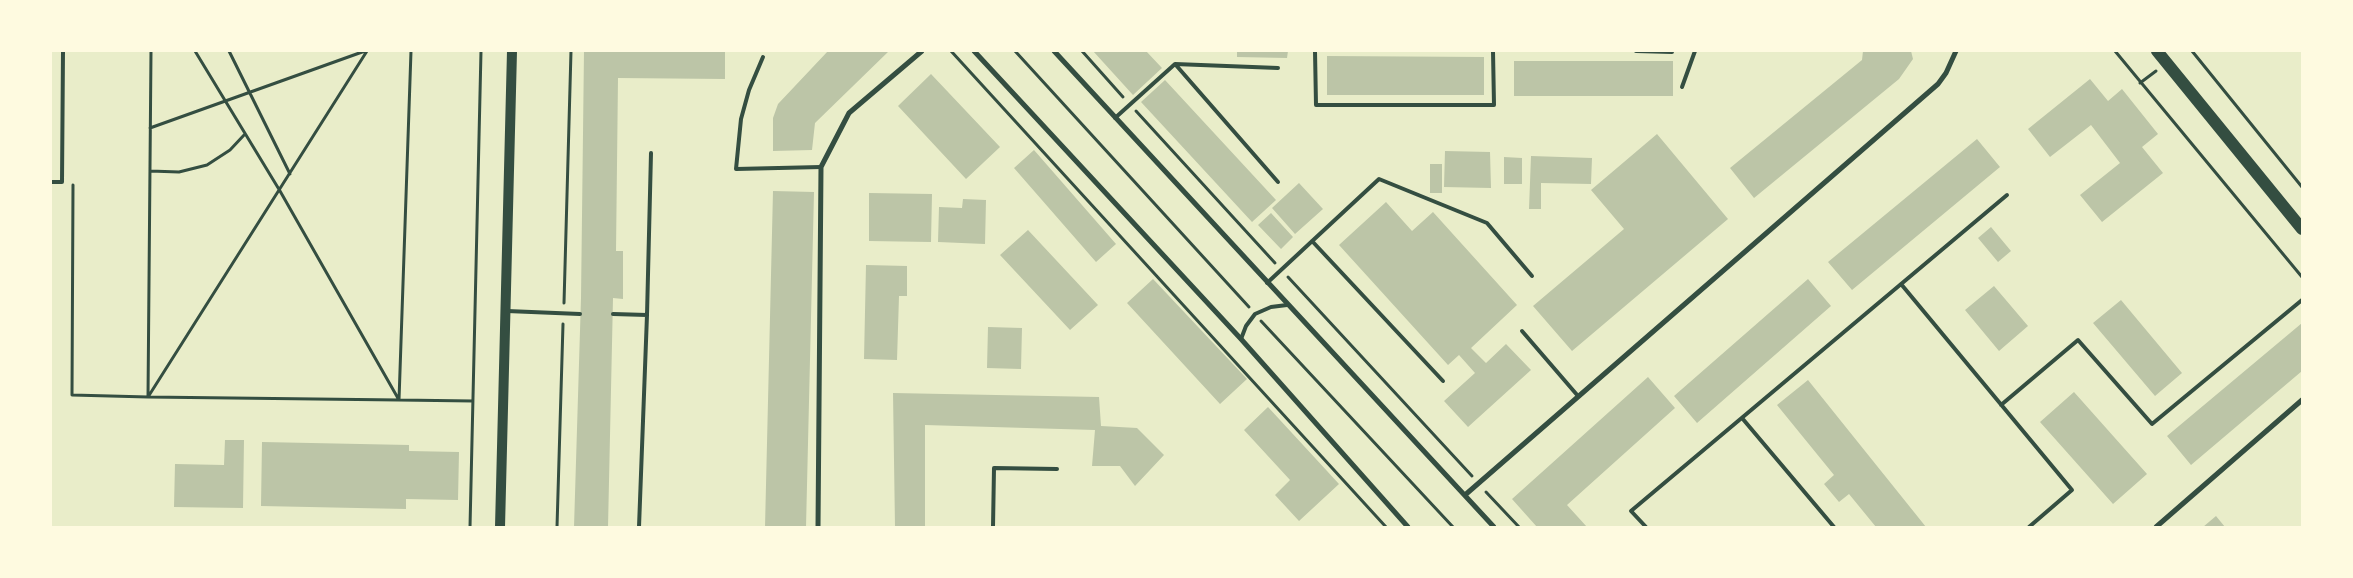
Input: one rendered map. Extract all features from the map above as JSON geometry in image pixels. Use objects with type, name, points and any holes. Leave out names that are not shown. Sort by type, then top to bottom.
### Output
[{"type":"main road","points":[[500,527],[512,51]]},
{"type":"main road","points":[[2157,51],[2302,228]]},
{"type":"street","points":[[818,527],[821,167],[849,113],[922,51]]},
{"type":"street","points":[[974,51],[1241,339],[1408,527]]},
{"type":"street","points":[[1054,51],[1494,527]]},
{"type":"street","points":[[1465,495],[1938,84],[1946,73],[1956,51]]},
{"type":"street","points":[[2156,527],[2302,400]]},
{"type":"lane","points":[[51,182],[62,182],[63,51]]},
{"type":"lane","points":[[1315,51],[1316,105],[1494,105],[1493,51]]},
{"type":"lane","points":[[1636,51],[1672,52]]},
{"type":"lane","points":[[1682,87],[1695,51]]},
{"type":"lane","points":[[763,57],[740,118],[736,169],[821,167]]},
{"type":"lane","points":[[1115,118],[1175,64],[1278,68]]},
{"type":"lane","points":[[1175,64],[1278,182]]},
{"type":"lane","points":[[639,527],[651,153]]},
{"type":"lane","points":[[1267,282],[1379,179],[1486,223],[1532,276]]},
{"type":"lane","points":[[1646,527],[1631,511],[2007,196]]},
{"type":"lane","points":[[1312,241],[1443,381]]},
{"type":"lane","points":[[1902,284],[2072,490],[2029,527]]},
{"type":"lane","points":[[2001,405],[2078,340],[2152,424],[2302,300]]},
{"type":"lane","points":[[1241,339],[1246,326],[1255,314],[1271,307],[1288,305]]},
{"type":"lane","points":[[506,311],[580,314]]},
{"type":"lane","points":[[613,314],[647,315]]},
{"type":"lane","points":[[1522,331],[1578,396]]},
{"type":"lane","points":[[1742,418],[1834,527]]},
{"type":"lane","points":[[993,527],[994,468],[1057,469]]},
{"type":"path","points":[[148,397],[151,51]]},
{"type":"path","points":[[195,51],[280,191],[399,400]]},
{"type":"path","points":[[229,51],[290,174]]},
{"type":"path","points":[[150,128],[366,51]]},
{"type":"path","points":[[148,397],[280,191],[366,51]]},
{"type":"path","points":[[399,400],[411,51]]},
{"type":"path","points":[[470,527],[481,51]]},
{"type":"path","points":[[557,527],[571,51]]},
{"type":"path","points":[[951,51],[1386,527]]},
{"type":"path","points":[[1015,51],[1453,527]]},
{"type":"path","points":[[1082,51],[1519,527]]},
{"type":"path","points":[[2114,51],[2302,277]]},
{"type":"path","points":[[2192,51],[2302,186]]},
{"type":"path","points":[[150,171],[179,172],[207,166],[230,150],[245,134]]},
{"type":"path","points":[[73,179],[72,395],[473,401]]},
{"type":"building","points":[[584,51],[725,51],[725,79],[618,78],[616,251],[623,251],[623,299],[613,298],[608,527],[574,527],[581,298]]},
{"type":"building","points":[[828,51],[889,51],[815,123],[812,150],[773,151],[773,118],[778,104]]},
{"type":"building","points":[[1093,51],[1146,51],[1162,68],[1133,95]]},
{"type":"building","points":[[1237,51],[1288,51],[1287,58],[1237,57]]},
{"type":"building","points":[[1863,51],[1911,51],[1913,59],[1899,79],[1754,198],[1730,168],[1862,60]]},
{"type":"building","points":[[1327,56],[1484,57],[1484,95],[1327,95]]},
{"type":"building","points":[[1514,61],[1673,61],[1673,96],[1514,96]]},
{"type":"building","points":[[931,74],[1000,147],[966,179],[898,106]]},
{"type":"building","points":[[2090,79],[2108,101],[2122,89],[2158,134],[2142,147],[2163,173],[2102,222],[2080,195],[2120,163],[2091,125],[2050,157],[2028,129]]},
{"type":"building","points":[[1165,80],[1276,200],[1252,222],[1141,102]]},
{"type":"building","points":[[1657,134],[1728,219],[1572,351],[1533,306],[1624,229],[1591,190]]},
{"type":"building","points":[[1977,139],[2000,167],[1852,290],[1828,262]]},
{"type":"building","points":[[1034,150],[1116,244],[1096,262],[1014,168]]},
{"type":"building","points":[[1445,151],[1490,152],[1491,188],[1444,187]]},
{"type":"building","points":[[1531,156],[1592,158],[1591,184],[1541,183],[1541,209],[1529,209]]},
{"type":"building","points":[[1504,157],[1522,158],[1522,184],[1504,184]]},
{"type":"building","points":[[1430,164],[1442,164],[1442,193],[1430,193]]},
{"type":"building","points":[[1299,183],[1323,209],[1295,234],[1272,208]]},
{"type":"building","points":[[773,191],[814,192],[806,527],[765,527]]},
{"type":"building","points":[[869,193],[932,194],[931,242],[869,241]]},
{"type":"building","points":[[963,199],[986,200],[985,244],[938,242],[939,207],[962,208]]},
{"type":"building","points":[[1386,202],[1412,231],[1433,212],[1517,305],[1471,348],[1486,363],[1506,344],[1531,370],[1468,427],[1444,401],[1475,373],[1459,355],[1448,365],[1339,245]]},
{"type":"building","points":[[1271,213],[1293,237],[1281,249],[1258,225]]},
{"type":"building","points":[[1991,227],[2011,251],[1998,262],[1978,238]]},
{"type":"building","points":[[1028,230],[1098,305],[1070,330],[1000,255]]},
{"type":"building","points":[[866,265],[907,266],[907,296],[899,296],[897,360],[864,359]]},
{"type":"building","points":[[1153,279],[1247,379],[1220,404],[1127,303]]},
{"type":"building","points":[[1808,279],[1831,306],[1697,423],[1674,396]]},
{"type":"building","points":[[1994,286],[2028,326],[1999,351],[1965,310]]},
{"type":"building","points":[[2121,300],[2182,373],[2155,396],[2093,323]]},
{"type":"building","points":[[2302,323],[2302,371],[2191,465],[2167,436]]},
{"type":"building","points":[[988,327],[1022,328],[1021,369],[987,368]]},
{"type":"building","points":[[1648,377],[1675,408],[1567,505],[1587,527],[1537,527],[1512,499]]},
{"type":"building","points":[[1808,380],[1926,527],[1876,527],[1849,494],[1839,502],[1824,484],[1834,475],[1777,405]]},
{"type":"building","points":[[2074,392],[2147,474],[2113,504],[2040,422]]},
{"type":"building","points":[[893,393],[1099,397],[1101,426],[1137,428],[1164,455],[1135,486],[1120,466],[1092,466],[1095,430],[925,425],[925,527],[895,527]]},
{"type":"building","points":[[1268,407],[1339,484],[1299,521],[1275,495],[1290,480],[1244,430]]},
{"type":"building","points":[[225,440],[244,440],[243,508],[174,507],[175,464],[224,465]]},
{"type":"building","points":[[262,442],[409,445],[409,451],[459,452],[458,500],[406,499],[406,509],[261,506]]},
{"type":"building","points":[[2216,516],[2225,527],[2203,527]]}]
